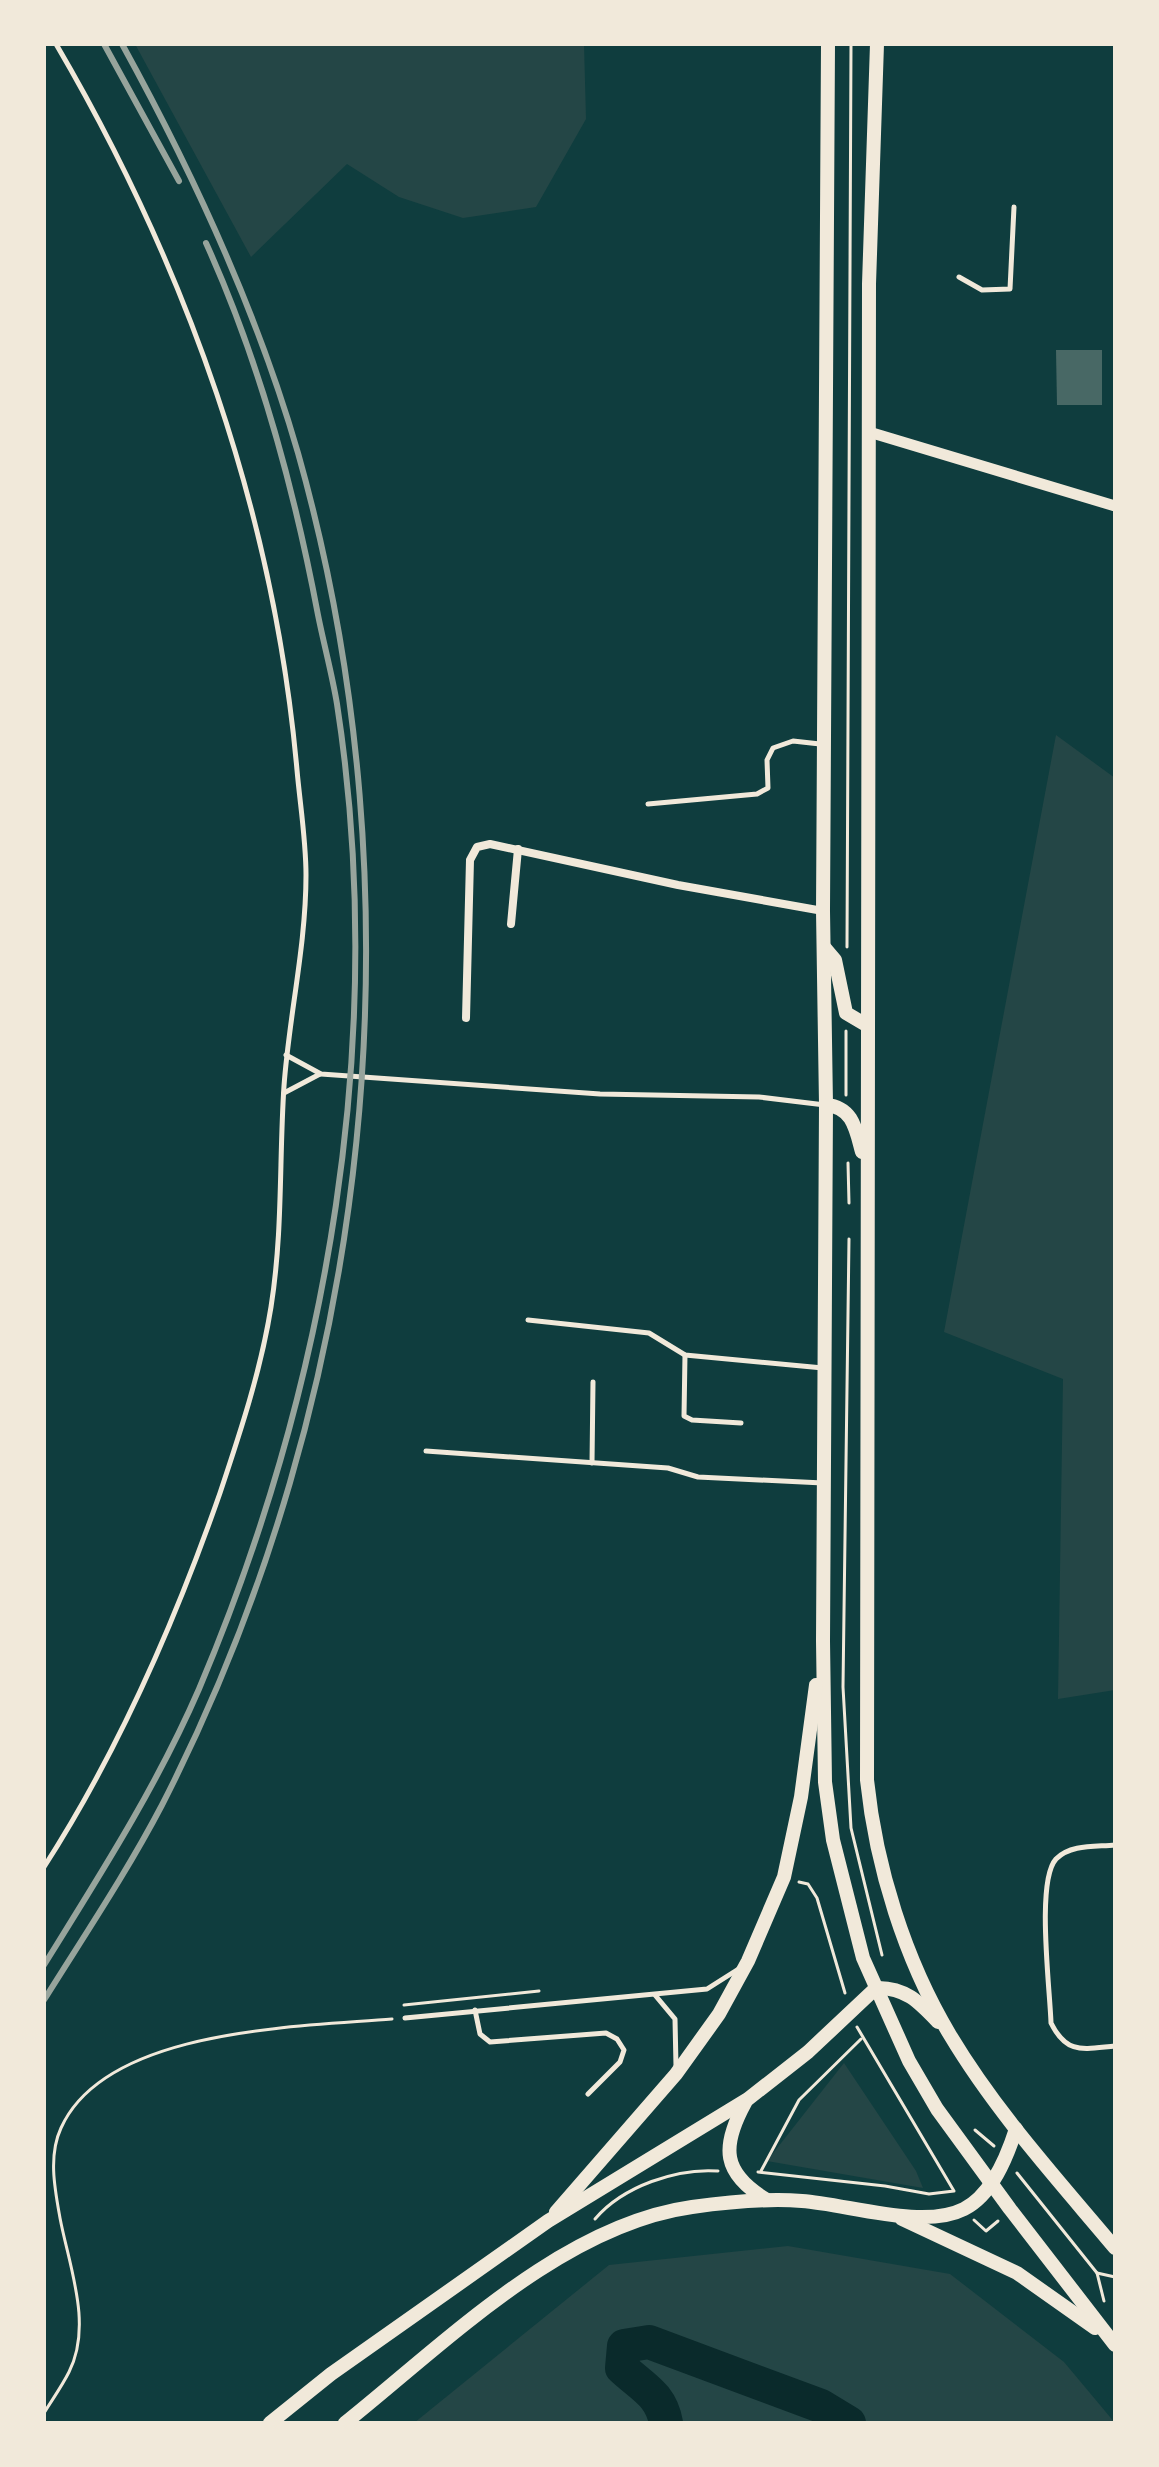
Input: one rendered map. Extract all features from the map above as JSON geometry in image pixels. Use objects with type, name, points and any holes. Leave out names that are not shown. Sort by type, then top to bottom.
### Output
[{"type":"main road","points":[[828,44],[823,911],[826,1105],[825,1782],[833,1840],[863,1958],[930,2097],[1111,2341]]},
{"type":"main road","points":[[877,44],[869,432],[867,1780],[872,1825],[907,1943],[950,2035],[1016,2129],[1115,2248]]},
{"type":"main road","points":[[824,947],[835,960],[846,1013],[868,1026]]},
{"type":"main road","points":[[826,1105],[837,1106],[853,1121],[867,1167]]},
{"type":"main road","points":[[548,2221],[676,2074],[719,2014],[748,1961],[788,1860],[823,1641]]},
{"type":"main road","points":[[270,2423],[331,2374],[548,2221],[748,2099],[808,2052],[876,1988],[895,1987],[907,1993],[950,2035]]},
{"type":"main road","points":[[748,2099],[732,2128],[730,2161],[739,2180],[767,2200]]},
{"type":"main road","points":[[345,2423],[498,2301],[564,2255],[622,2226],[689,2207],[767,2200],[838,2204],[935,2217],[965,2208],[991,2183],[1007,2158],[1016,2129]]},
{"type":"main road","points":[[887,2212],[946,2237],[1017,2273],[1111,2341]]},
{"type":"street","points":[[869,432],[1115,506]]},
{"type":"street","points":[[466,1018],[470,860],[477,847],[490,844],[518,849],[678,885],[823,911]]},
{"type":"street","points":[[511,924],[518,849]]},
{"type":"lane","points":[[44,1867],[142,1687],[195,1564],[244,1424],[270,1312],[280,1235],[286,1055],[307,873],[283,650],[236,449],[169,264],[133,183],[56,44]]},
{"type":"lane","points":[[959,277],[982,290],[1010,289],[1014,207]]},
{"type":"lane","points":[[648,804],[757,794],[768,788],[767,760],[773,748],[793,741],[825,744]]},
{"type":"lane","points":[[286,1055],[321,1074],[600,1094],[759,1097],[826,1105]]},
{"type":"lane","points":[[284,1093],[321,1074]]},
{"type":"lane","points":[[528,1320],[649,1333],[685,1355],[825,1368]]},
{"type":"lane","points":[[685,1355],[684,1416],[692,1420],[741,1423]]},
{"type":"lane","points":[[592,1463],[593,1382]]},
{"type":"lane","points":[[426,1451],[668,1468],[698,1477],[824,1483]]},
{"type":"lane","points":[[1115,1845],[1072,1848],[1056,1859],[1045,1882],[1051,2023],[1060,2040],[1077,2049],[1115,2046]]},
{"type":"lane","points":[[405,2018],[707,1989],[728,1978],[748,1961]]},
{"type":"lane","points":[[655,1994],[675,2019],[676,2074]]},
{"type":"lane","points":[[475,2010],[480,2034],[490,2042],[606,2033],[617,2039],[624,2050],[620,2062],[588,2094]]},
{"type":"path","points":[[808,1884],[817,1898],[844,1991]]},
{"type":"path","points":[[401,2011],[405,2003],[540,1991]]},
{"type":"path","points":[[44,2413],[71,2370],[81,2326],[56,2198],[53,2160],[60,2130],[74,2106],[89,2090],[136,2063],[201,2041],[269,2030],[396,2019]]},
{"type":"path","points":[[861,2039],[908,2115],[954,2191],[929,2194],[856,2182],[760,2172],[799,2100],[861,2039]]},
{"type":"path","points":[[601,2212],[644,2185],[691,2169],[712,2170]]},
{"type":"path","points":[[1029,2190],[1097,2273],[1115,2277]]},
{"type":"path","points":[[976,2222],[986,2231],[993,2225]]},
{"type":"shaded area","points":[[135,44],[584,44],[586,119],[536,207],[463,218],[399,197],[347,164],[251,257]]},
{"type":"shaded area","points":[[1056,735],[1115,778],[1115,1690],[1058,1699],[1063,1379],[944,1332]]},
{"type":"shaded area","points":[[844,2063],[916,2171],[923,2188],[767,2161]]},
{"type":"shaded area","points":[[788,2246],[950,2274],[1064,2362],[1115,2423],[414,2423],[609,2265]]},
{"type":"building","points":[[1056,350],[1102,350],[1102,405],[1057,405]]},
{"type":"waterway","points":[[666,2423],[655,2398],[622,2368],[624,2346],[649,2342],[821,2406],[849,2423]]},
{"type":"railway","points":[[104,44],[179,181]]},
{"type":"railway","points":[[44,2000],[162,1805],[234,1647],[290,1483],[331,1314],[356,1142],[366,968],[360,794],[337,622],[298,453],[243,295],[174,142],[122,44]]},
{"type":"railway","points":[[44,1965],[127,1830],[183,1725],[244,1572],[283,1452],[313,1330],[336,1206],[350,1080],[355,954],[351,829],[337,704],[298,520],[273,426],[243,333],[206,243]]}]
